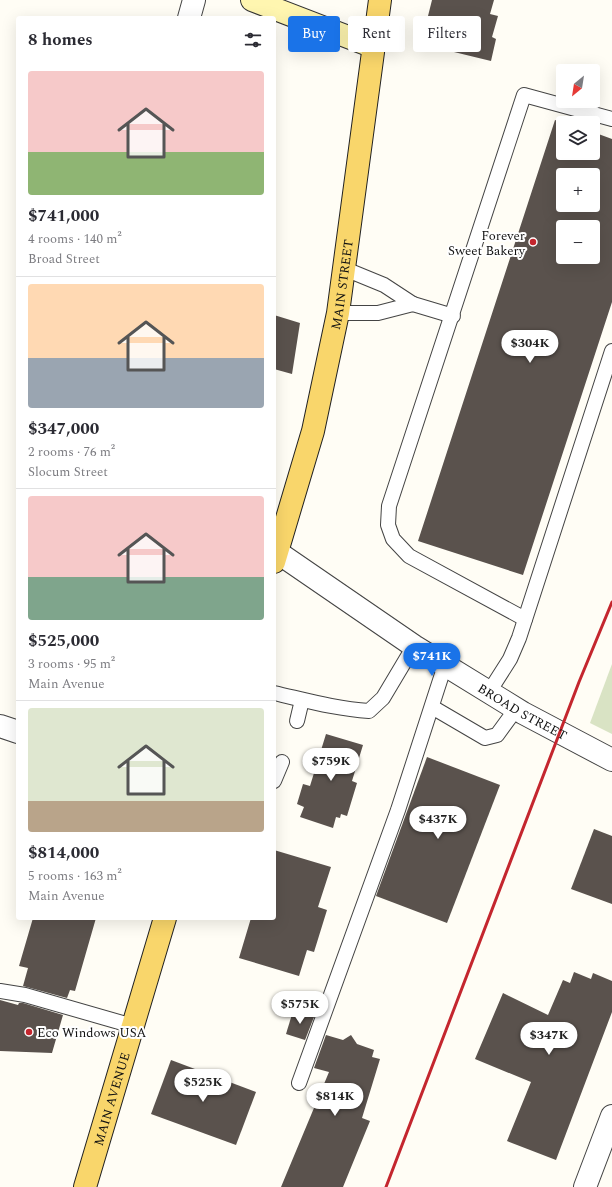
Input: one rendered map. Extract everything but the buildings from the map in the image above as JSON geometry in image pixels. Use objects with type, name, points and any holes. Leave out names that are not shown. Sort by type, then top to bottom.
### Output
[{"type":"main road","points":[[252,0],[348,37]]},
{"type":"main road","name":"MAIN STREET","points":[[378,16],[380,0]]},
{"type":"main road","name":"MAIN STREET","points":[[276,557],[313,431],[338,313],[373,52]]},
{"type":"main road","name":"MAIN AVENUE","points":[[85,1187],[164,920]]},
{"type":"street","points":[[190,16],[194,0]]},
{"type":"street","name":"BROAD STREET","points":[[276,557],[414,646],[516,709],[612,760]]},
{"type":"street","points":[[0,726],[16,731]]},
{"type":"street","points":[[586,1187],[612,1116]]},
{"type":"lane","points":[[525,619],[409,556],[393,539],[388,524],[389,506],[453,316],[524,95],[612,120]]},
{"type":"lane","points":[[345,269],[384,285],[413,304],[453,316]]},
{"type":"lane","points":[[338,313],[378,313],[413,304]]},
{"type":"lane","points":[[489,692],[510,659],[525,619],[612,351]]},
{"type":"lane","points":[[276,694],[351,710],[369,711],[383,698],[414,646]]},
{"type":"lane","points":[[299,1083],[398,810],[445,665]]},
{"type":"lane","points":[[297,720],[302,700]]},
{"type":"lane","points":[[432,707],[485,738],[497,735],[516,709]]},
{"type":"lane","points":[[276,776],[282,762]]},
{"type":"lane","points":[[0,991],[25,995],[133,1026]]},
{"type":"green space","points":[[612,664],[612,734],[590,723]]},
{"type":"railway","points":[[386,1187],[579,682],[612,602]]},
{"type":"place","name":"Forever Sweet Bakery","points":[[533,242]]},
{"type":"place","name":"Eco Windows USA","points":[[29,1032]]}]
